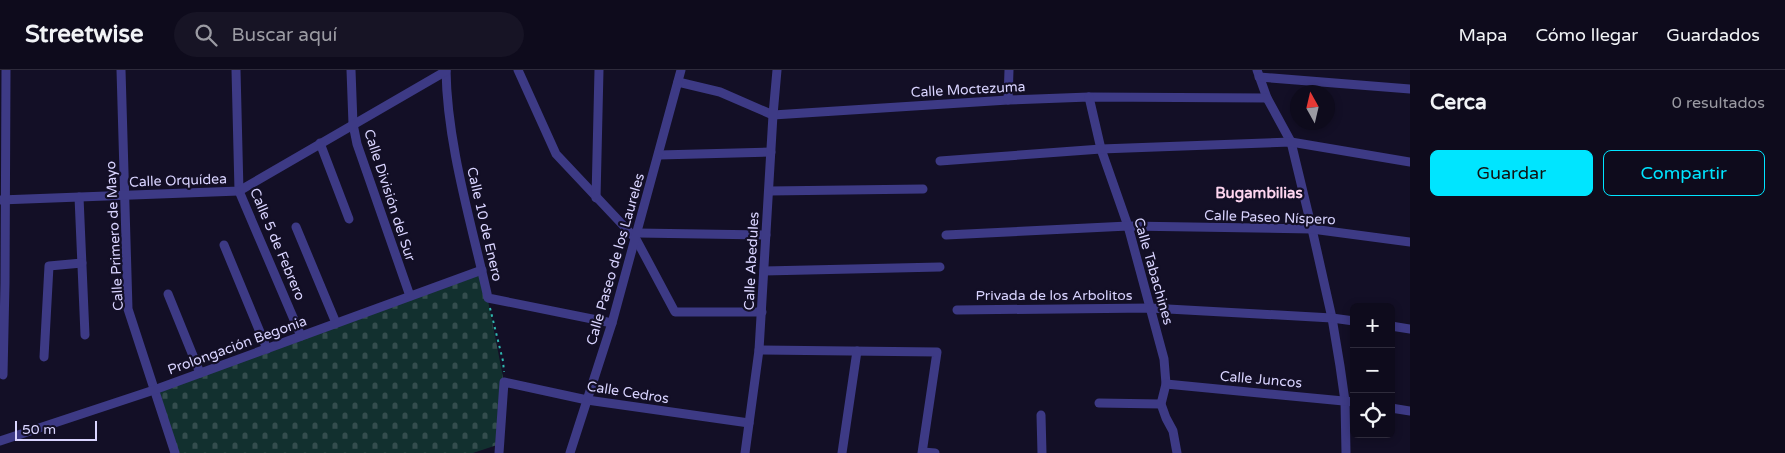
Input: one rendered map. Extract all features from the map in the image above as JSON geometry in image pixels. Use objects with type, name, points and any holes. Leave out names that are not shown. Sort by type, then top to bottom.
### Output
[{"type":"street","points":[[3,375],[2,200],[6,70]]},
{"type":"street","name":"Calle Primero de Mayo","points":[[121,70],[128,309],[175,453]]},
{"type":"street","name":"Calle 5 de Febrero","points":[[236,70],[239,191],[301,336]]},
{"type":"street","name":"Calle División del Sur","points":[[351,70],[353,124],[357,144],[410,296]]},
{"type":"street","points":[[518,70],[556,154],[596,198],[637,236],[674,312],[762,312]]},
{"type":"street","points":[[596,198],[599,70]]},
{"type":"street","name":"Calle Paseo de los Laureles","points":[[570,453],[612,323],[681,70]]},
{"type":"street","name":"Calle Abedules","points":[[745,453],[759,350],[777,70]]},
{"type":"street","points":[[1008,100],[1009,70]]},
{"type":"street","name":"Calle Orquídea","points":[[2,200],[239,191],[446,71]]},
{"type":"street","name":"Calle 10 de Enero","points":[[446,71],[448,105],[457,162],[488,298]]},
{"type":"street","points":[[1346,453],[1349,401],[1312,229],[1291,142],[1267,98],[1258,74],[1410,89]]},
{"type":"street","name":"Calle Moctezuma","points":[[678,82],[720,92],[773,115],[1089,96],[1267,98]]},
{"type":"street","name":"Calle Tabachines","points":[[1089,96],[1101,149],[1128,226],[1164,360],[1166,384],[1161,404]]},
{"type":"street","points":[[940,161],[1101,149],[1291,142],[1410,162]]},
{"type":"street","points":[[320,143],[349,219]]},
{"type":"street","points":[[659,155],[771,152]]},
{"type":"street","points":[[768,191],[923,189]]},
{"type":"street","points":[[79,197],[85,335]]},
{"type":"street","name":"Calle Paseo Níspero","points":[[946,234],[1128,226],[1312,229],[1410,242]]},
{"type":"street","points":[[296,227],[336,324]]},
{"type":"street","points":[[637,236],[766,235]]},
{"type":"street","points":[[224,245],[267,349]]},
{"type":"street","points":[[44,357],[49,266],[82,263]]},
{"type":"street","points":[[764,271],[940,267]]},
{"type":"street","name":"Prolongación Begonia","points":[[0,441],[154,390],[482,270]]},
{"type":"street","points":[[168,294],[200,373]]},
{"type":"street","points":[[488,298],[612,323]]},
{"type":"street","name":"Privada de los Arbolitos","points":[[957,310],[1150,308],[1350,320]]},
{"type":"street","points":[[1395,327],[1410,329]]},
{"type":"street","points":[[759,350],[937,352],[922,452],[935,453]]},
{"type":"street","points":[[842,453],[857,351]]},
{"type":"street","points":[[499,453],[504,382]]},
{"type":"street","name":"Calle Cedros","points":[[504,382],[587,400],[749,423]]},
{"type":"street","name":"Calle Juncos","points":[[1166,384],[1349,401]]},
{"type":"street","points":[[1099,403],[1161,404],[1173,431],[1177,453]]},
{"type":"street","points":[[1395,409],[1410,411]]},
{"type":"street","points":[[1041,415],[1042,453]]},
{"type":"path","name":"Calle 10 de Enero","points":[[488,298],[503,361],[504,382]]},
{"type":"green space","points":[[482,270],[504,382],[500,444],[473,453],[175,453],[154,390]]},
{"type":"district","name":"Bugambilias","points":[[1259,193]]}]
